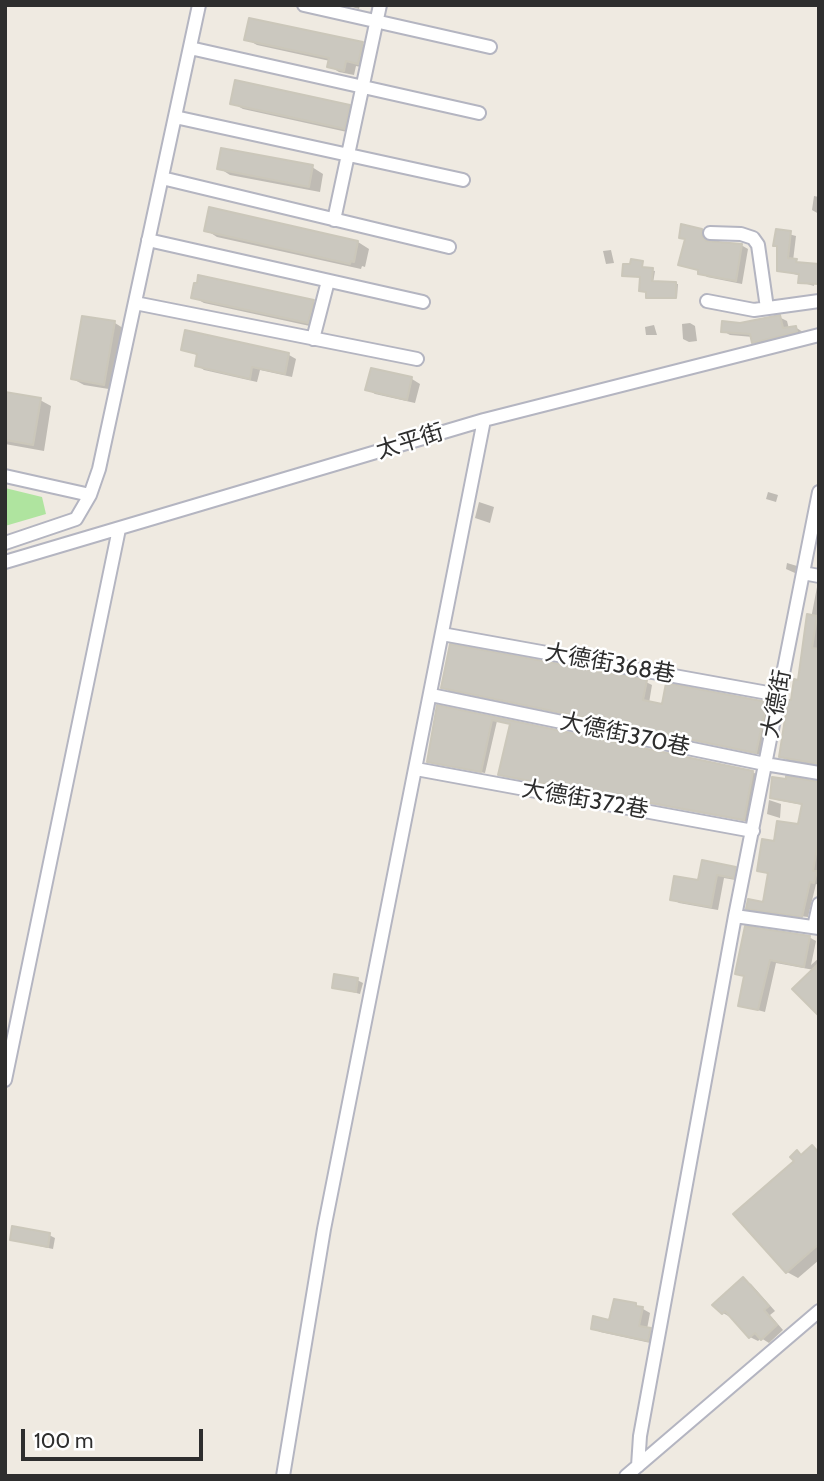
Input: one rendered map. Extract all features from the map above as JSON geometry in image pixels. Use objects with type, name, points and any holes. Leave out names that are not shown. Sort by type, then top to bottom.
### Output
[{"type":"street","points":[[5,543],[76,519],[90,495],[99,469],[199,5]]},
{"type":"street","points":[[304,5],[489,47]]},
{"type":"street","points":[[334,220],[380,5]]},
{"type":"street","points":[[190,48],[479,113]]},
{"type":"street","points":[[175,117],[463,180]]},
{"type":"street","points":[[162,178],[449,247]]},
{"type":"street","points":[[710,233],[741,234],[753,238],[758,245],[767,308]]},
{"type":"street","points":[[148,240],[424,302]]},
{"type":"street","points":[[313,339],[328,281]]},
{"type":"street","points":[[707,300],[754,310],[819,301]]},
{"type":"street","points":[[135,303],[417,359]]},
{"type":"street","name":"太平街","points":[[5,562],[484,420],[819,335]]},
{"type":"street","points":[[283,1476],[324,1228],[484,420]]},
{"type":"street","points":[[5,476],[90,495]]},
{"type":"street","name":"大德街","points":[[638,1466],[640,1436],[735,916],[819,492]]},
{"type":"street","points":[[5,1080],[119,529]]},
{"type":"street","points":[[803,573],[819,576]]},
{"type":"street","name":"大德街368巷","points":[[442,634],[779,695]]},
{"type":"street","name":"大德街370巷","points":[[431,695],[819,773]]},
{"type":"street","name":"大德街372巷","points":[[416,769],[753,831]]},
{"type":"street","points":[[735,916],[816,928],[819,904]]},
{"type":"street","points":[[626,1476],[819,1311]]},
{"type":"green space","points":[[5,488],[42,497],[46,514],[5,526]]},
{"type":"building","points":[[249,18],[363,42],[358,64],[346,61],[344,71],[327,67],[329,58],[244,40]]},
{"type":"building","points":[[235,80],[350,105],[345,129],[230,104]]},
{"type":"building","points":[[221,148],[313,165],[309,187],[217,169]]},
{"type":"building","points":[[209,207],[358,241],[354,262],[351,261],[350,264],[204,231]]},
{"type":"building","points":[[681,224],[702,229],[702,236],[706,241],[742,244],[736,281],[698,274],[698,270],[678,265],[685,239],[679,238]]},
{"type":"building","points":[[776,229],[791,231],[788,258],[797,259],[796,262],[819,264],[819,284],[798,283],[799,274],[777,271],[777,246],[773,246]]},
{"type":"building","points":[[631,259],[643,261],[642,267],[653,268],[652,281],[676,282],[676,298],[646,298],[646,292],[639,291],[640,277],[622,276],[623,264],[630,264]]},
{"type":"building","points":[[198,275],[314,300],[308,323],[191,298]]},
{"type":"building","points":[[780,315],[783,328],[796,326],[797,332],[752,343],[750,334],[721,332],[722,321],[740,323]]},
{"type":"building","points":[[82,316],[115,321],[104,385],[71,379]]},
{"type":"building","points":[[185,330],[289,353],[285,374],[252,367],[250,379],[195,366],[197,354],[181,350]]},
{"type":"building","points":[[371,368],[412,377],[407,400],[365,390]]},
{"type":"building","points":[[5,392],[41,398],[33,445],[5,440]]},
{"type":"building","points":[[807,614],[817,616],[812,648],[819,649],[819,764],[779,757],[788,700],[791,700],[794,679],[798,680]]},
{"type":"building","points":[[450,644],[647,680],[643,700],[662,704],[666,683],[767,702],[756,753],[441,688]]},
{"type":"building","points":[[437,705],[753,771],[744,820],[498,775],[510,724],[492,720],[481,772],[427,762]]},
{"type":"building","points":[[786,776],[819,782],[819,837],[813,871],[817,871],[814,883],[810,882],[802,917],[746,909],[748,899],[763,902],[768,873],[757,871],[762,839],[774,841],[777,821],[798,824],[802,804],[770,798],[772,777],[786,779]]},
{"type":"building","points":[[702,860],[736,867],[734,878],[717,875],[711,907],[670,900],[674,876],[698,880]]},
{"type":"building","points":[[745,926],[810,936],[804,967],[770,960],[758,1010],[738,1006],[744,976],[735,974]]},
{"type":"building","points":[[819,963],[819,1016],[792,989]]},
{"type":"building","points":[[334,974],[358,978],[356,992],[332,988]]},
{"type":"building","points":[[812,1145],[819,1153],[819,1244],[786,1273],[733,1214],[794,1161],[790,1157],[797,1150],[801,1155]]},
{"type":"building","points":[[12,1226],[50,1233],[48,1247],[10,1240]]},
{"type":"building","points":[[743,1277],[769,1306],[764,1310],[777,1325],[761,1340],[755,1333],[749,1338],[725,1311],[722,1314],[712,1305]]},
{"type":"building","points":[[614,1299],[643,1307],[639,1326],[651,1328],[648,1341],[591,1329],[593,1316],[609,1320]]}]
